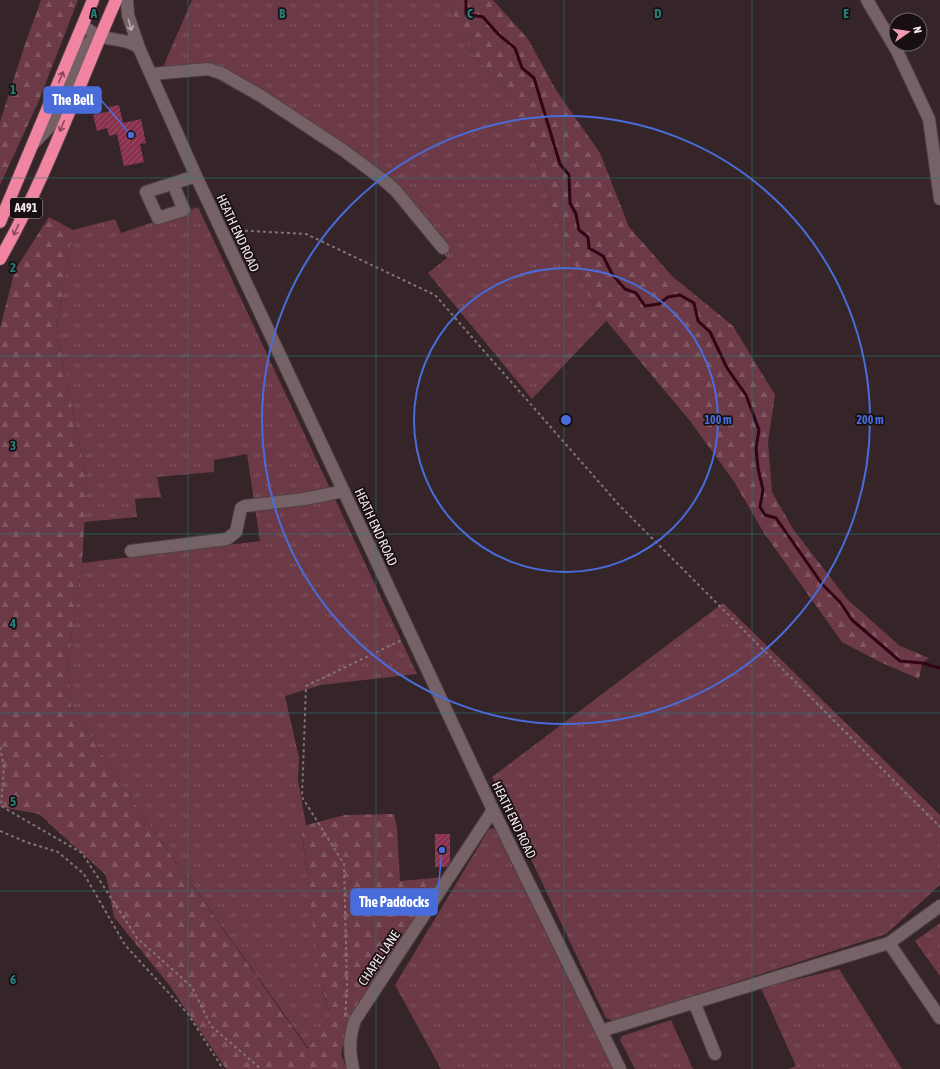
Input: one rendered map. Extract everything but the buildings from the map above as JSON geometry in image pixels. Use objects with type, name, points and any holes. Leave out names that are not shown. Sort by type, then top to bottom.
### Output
[{"type":"highway","name":"A491","points":[[0,222],[34,144],[93,0]]},
{"type":"highway","name":"A491","points":[[0,259],[17,227],[116,0]]},
{"type":"street","name":"HEATH END ROAD","points":[[127,0],[128,15],[138,48],[196,176],[493,810],[566,955],[620,1069]]},
{"type":"street","points":[[867,0],[897,51],[930,119],[940,199]]},
{"type":"street","points":[[83,26],[101,36],[115,38],[138,48]]},
{"type":"street","points":[[34,144],[51,125],[86,45],[92,40],[101,36]]},
{"type":"street","points":[[151,74],[208,69],[221,73],[261,96],[342,150],[386,182],[396,191],[442,248]]},
{"type":"street","points":[[173,184],[196,176]]},
{"type":"street","points":[[131,551],[227,539],[236,532],[241,508],[245,506],[344,491]]},
{"type":"street","name":"CHAPEL LANE","points":[[353,1069],[349,1047],[350,1033],[355,1020],[493,810]]},
{"type":"street","points":[[601,1030],[889,943],[940,906]]},
{"type":"street","points":[[889,943],[940,1018]]},
{"type":"street","points":[[694,1002],[715,1054]]},
{"type":"path","points":[[221,230],[306,234],[435,295],[619,505],[940,827]]},
{"type":"path","points":[[344,1018],[347,990],[344,864],[302,797],[306,686],[411,636]]},
{"type":"path","points":[[0,747],[4,767],[1,806],[82,853],[137,938],[192,987],[211,1026],[261,1069]]},
{"type":"path","points":[[0,831],[26,842],[58,852],[84,874],[125,945],[188,1014],[223,1069]]},
{"type":"green space","points":[[41,0],[78,0],[38,103],[0,185],[0,122]]},
{"type":"green space","points":[[192,0],[446,0],[474,56],[504,86],[524,129],[566,245],[593,305],[607,320],[532,399],[428,273],[447,258],[390,188],[268,108],[208,74],[162,69]]},
{"type":"green space","points":[[446,0],[493,0],[528,39],[556,90],[600,153],[629,227],[672,276],[733,326],[775,395],[768,442],[772,492],[793,529],[847,599],[900,646],[929,658],[922,663],[919,679],[880,662],[842,642],[764,533],[733,480],[690,421],[593,305],[566,245],[524,129],[504,86],[474,56]]},
{"type":"green space","points":[[198,207],[417,674],[321,685],[285,696],[299,758],[298,780],[306,825],[301,829],[324,994],[330,1016],[309,1049],[132,800],[71,707],[68,660],[82,563],[260,541],[247,454],[214,460],[214,472],[157,477],[161,497],[135,499],[137,517],[84,522],[87,481],[56,329],[73,230],[115,219],[121,233]]},
{"type":"green space","points":[[49,217],[73,230],[56,329],[87,481],[82,563],[68,660],[71,707],[132,800],[308,1049],[330,1016],[324,993],[316,946],[301,828],[306,825],[345,815],[394,814],[397,828],[400,881],[444,877],[349,1021],[341,1054],[347,1069],[226,1069],[170,986],[114,917],[106,875],[39,814],[0,807],[0,328],[15,270]]},
{"type":"green space","points":[[723,603],[940,815],[940,885],[886,934],[614,1021],[606,1018],[492,777]]},
{"type":"green space","points":[[495,828],[613,1069],[441,1069],[395,985],[489,829]]},
{"type":"green space","points":[[940,923],[940,976],[915,941]]},
{"type":"green space","points":[[839,969],[902,1069],[788,1069],[796,1066],[761,988]]},
{"type":"green space","points":[[671,1020],[693,1069],[635,1069],[620,1040],[622,1036]]},
{"type":"waterway","points":[[466,0],[466,14],[483,17],[499,35],[515,48],[522,68],[534,78],[560,164],[569,175],[570,203],[576,214],[579,230],[588,237],[589,248],[603,256],[612,274],[625,289],[636,293],[645,306],[659,304],[668,297],[680,295],[694,303],[698,321],[710,332],[727,368],[746,395],[759,430],[756,448],[758,468],[763,490],[760,507],[765,515],[776,518],[822,584],[840,602],[852,620],[900,661],[922,663],[940,668]]},
{"type":"place","name":"The Bell","points":[[131,135]]},
{"type":"place","name":"The Paddocks","points":[[442,850]]}]
